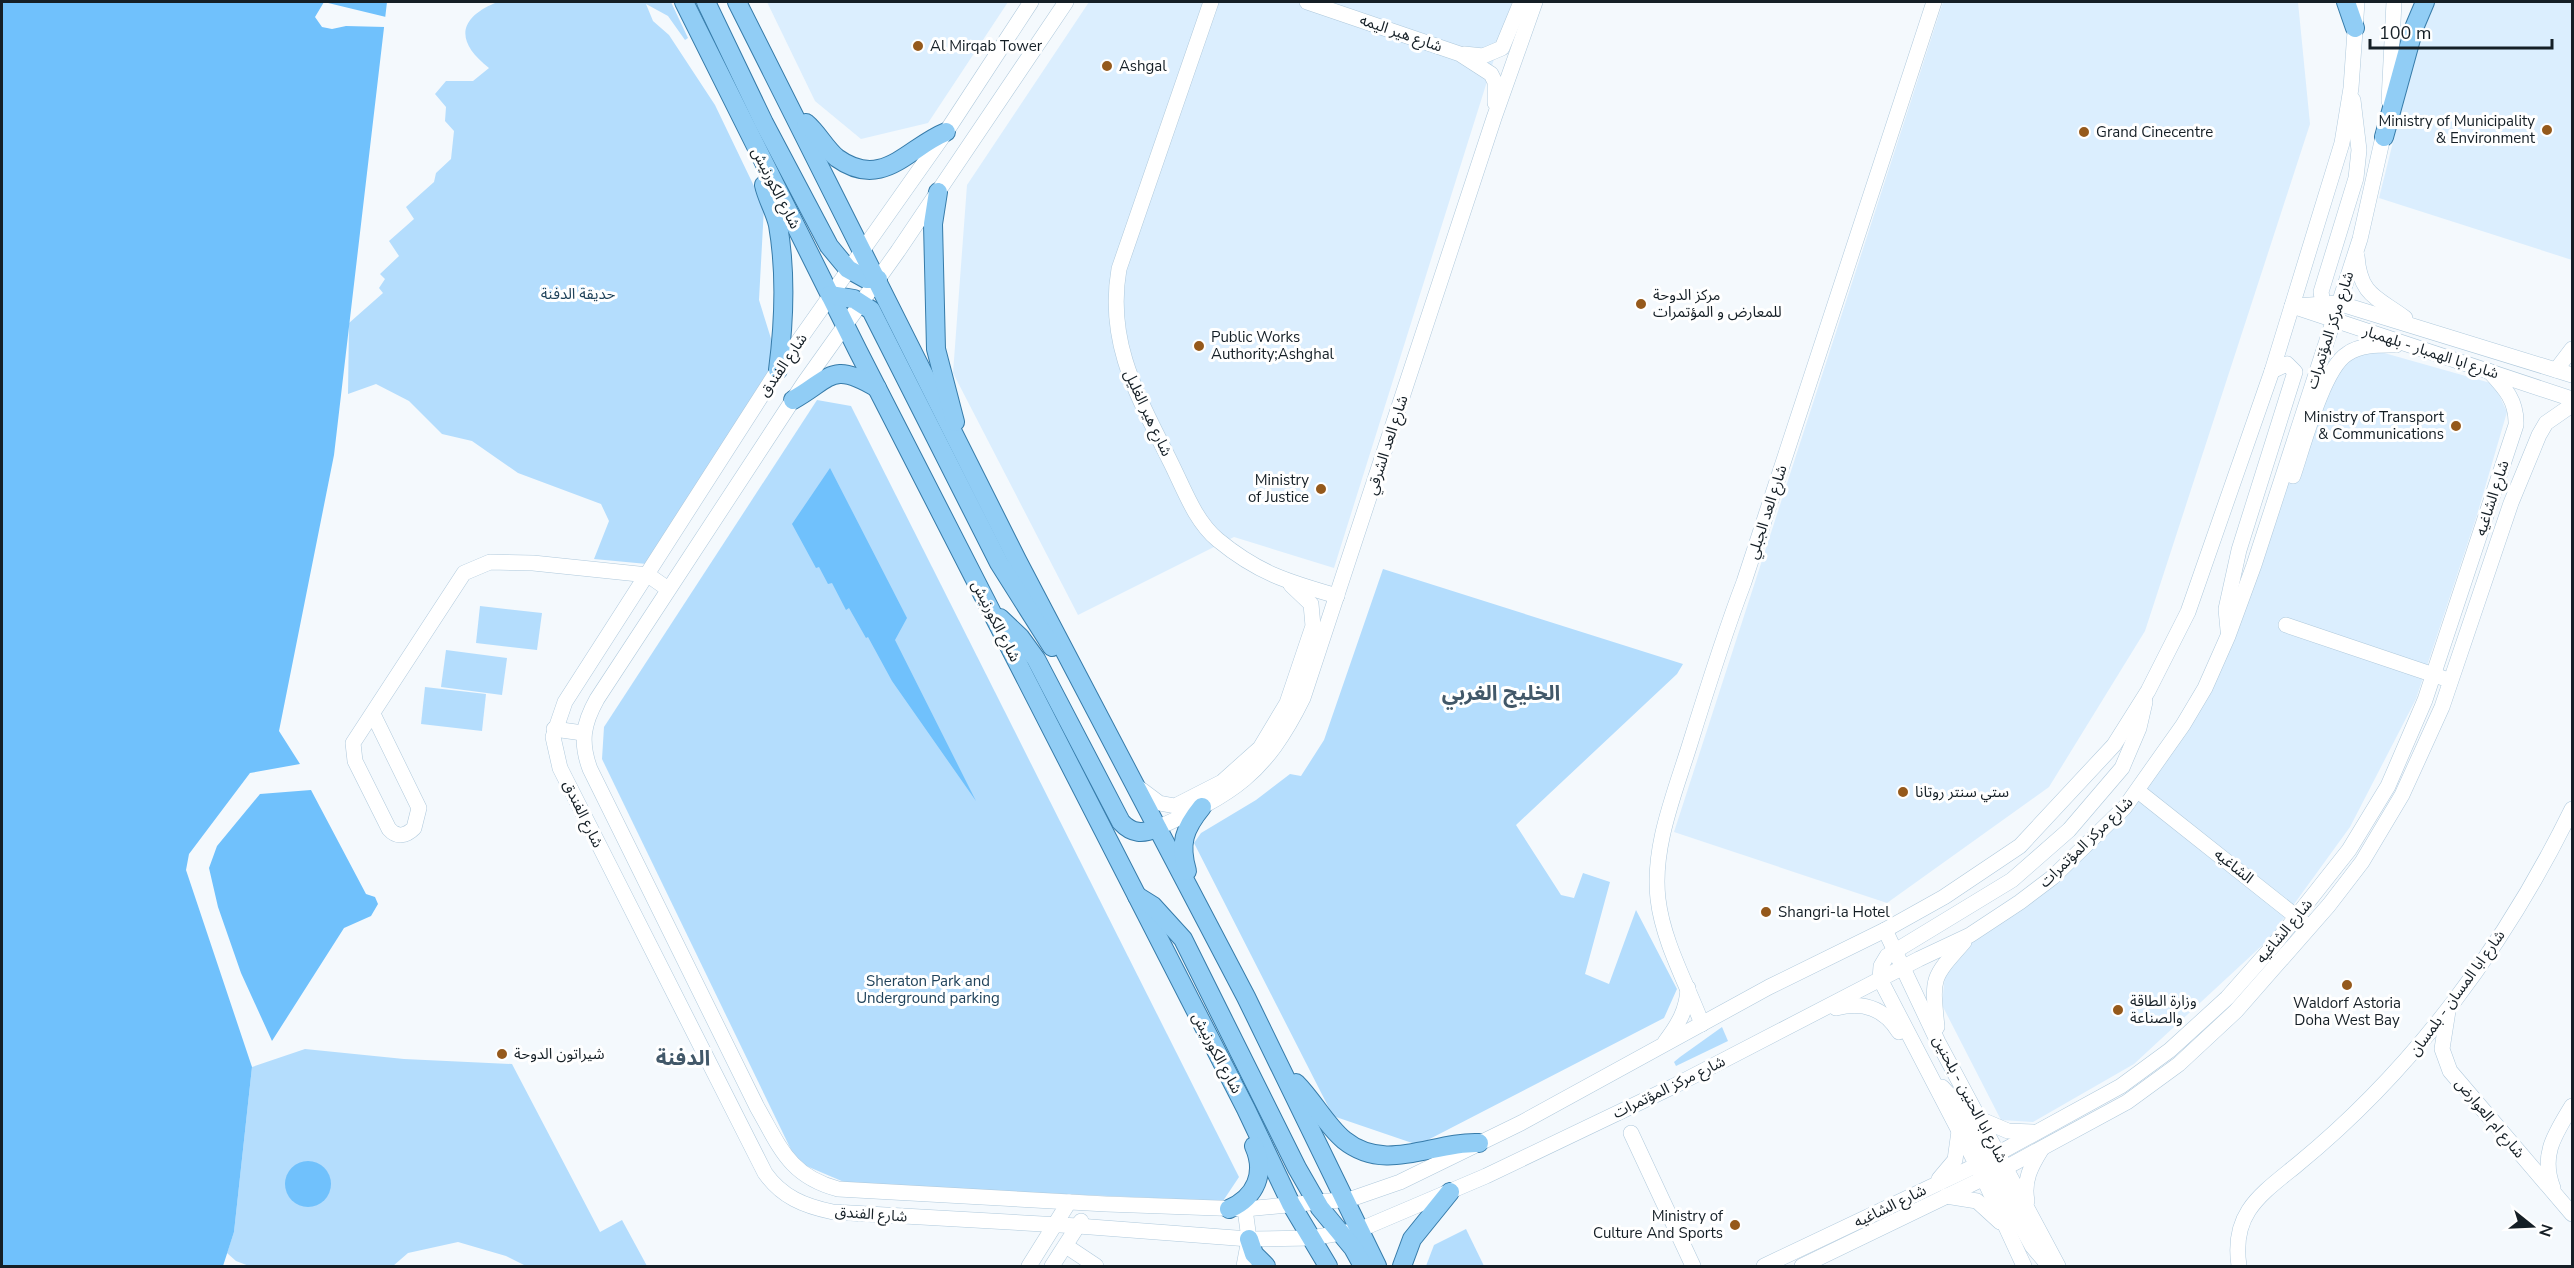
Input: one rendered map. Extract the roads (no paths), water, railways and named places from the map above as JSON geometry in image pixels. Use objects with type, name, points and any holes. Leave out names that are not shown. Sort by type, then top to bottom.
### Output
[{"type":"main road","name":"شارع الكورنيش","points":[[684,2],[762,163],[1246,1109],[1291,1204],[1328,1266]]},
{"type":"main road","points":[[706,2],[795,182],[830,246],[848,269],[866,279],[878,279]]},
{"type":"main road","points":[[737,2],[1076,672],[1283,1072],[1377,1266]]},
{"type":"main road","points":[[2346,2],[2355,28]]},
{"type":"main road","points":[[2384,137],[2414,28],[2426,2]]},
{"type":"main road","points":[[792,111],[812,128],[837,157],[848,164],[868,169],[883,168],[899,162],[927,140],[946,132]]},
{"type":"main road","points":[[762,163],[765,189],[777,220],[780,239],[782,311],[778,370]]},
{"type":"main road","points":[[938,192],[933,224],[936,349],[942,378],[952,404],[956,436]]},
{"type":"main road","points":[[830,295],[846,296],[862,302],[871,310],[999,563],[1051,647],[1076,672]]},
{"type":"main road","points":[[793,400],[818,382],[835,374],[851,375],[877,388]]},
{"type":"main road","points":[[992,611],[1020,637],[1036,658],[1121,822],[1126,828],[1139,833],[1157,828]]},
{"type":"main road","points":[[1196,905],[1181,844],[1187,827],[1202,807]]},
{"type":"main road","points":[[1135,895],[1153,906],[1167,920],[1192,955],[1297,1168],[1316,1202],[1363,1266]]},
{"type":"main road","points":[[1283,1072],[1303,1090],[1330,1127],[1346,1141],[1367,1152],[1399,1157],[1443,1144],[1479,1143]]},
{"type":"main road","points":[[1237,1209],[1259,1176],[1259,1160],[1247,1127],[1246,1109]]},
{"type":"main road","points":[[1402,1266],[1412,1239],[1450,1192]]},
{"type":"main road","points":[[1249,1239],[1254,1254],[1266,1266]]},
{"type":"street","name":"شارع الفندق","points":[[1031,2],[946,132],[778,370],[564,702],[554,729],[555,754],[595,840],[736,1115],[774,1186],[787,1196],[814,1208],[833,1212],[1078,1226],[1249,1239],[1311,1238]]},
{"type":"street","name":"شارع الفندق","points":[[1066,2],[938,192],[793,400],[597,699],[583,733],[584,753],[618,829],[757,1107],[788,1161],[804,1175],[826,1185],[892,1193],[1237,1209],[1291,1204]]},
{"type":"street","name":"شارع هير اليمه","points":[[1307,2],[1460,54],[1486,68],[1493,78],[1496,92],[1494,118]]},
{"type":"street","name":"شارع هير اليمه","points":[[1460,54],[1483,56],[1495,53],[1502,48],[1521,2]]},
{"type":"street","name":"شارع العد الشرقي","points":[[1157,828],[1202,807],[1249,776],[1286,733],[1303,698],[1494,118],[1535,2]]},
{"type":"street","name":"شارع العد الجبلي","points":[[1702,1024],[1658,902],[1658,875],[1664,834],[1720,646],[1744,582],[1934,2]]},
{"type":"street","points":[[1291,1204],[1366,1195],[1400,1182],[1521,1123],[1797,972],[1885,930],[1944,897],[2020,846],[2114,745],[2167,657],[2201,581],[2271,371],[2338,159],[2351,88],[2357,2]]},
{"type":"street","name":"شارع مركز المؤتمرات","points":[[1311,1238],[1359,1230],[1450,1192],[1674,1086],[1970,935],[2053,877],[2138,791],[2205,688],[2228,636],[2268,522],[2360,239],[2384,137],[2389,102],[2394,2]]},
{"type":"street","name":"شارع هير الغليل","points":[[1208,5],[1119,268],[1116,318],[1131,382],[1200,520],[1216,539],[1248,562],[1286,581],[1337,596]]},
{"type":"street","points":[[2332,320],[2321,302],[2321,292],[2356,178],[2359,150],[2351,88]]},
{"type":"street","points":[[2360,239],[2357,256],[2360,279],[2370,295],[2414,326]]},
{"type":"street","name":"شارع ابا الهمبار - بلهمبار","points":[[2292,306],[2321,302],[2338,303],[2572,375]]},
{"type":"street","name":"شارع ابا الهمبار - بلهمبار","points":[[2292,306],[2572,399]]},
{"type":"street","points":[[2268,522],[2286,498],[2311,422],[2335,364],[2348,352],[2359,348],[2405,345]]},
{"type":"street","points":[[2556,370],[2572,348]]},
{"type":"street","points":[[2228,636],[2226,609],[2240,550],[2295,372],[2287,364],[2271,371]]},
{"type":"street","name":"شارع الشاغيه","points":[[1810,1265],[1938,1191],[1988,1165],[2036,1131],[2121,1086],[2170,1050],[2227,998],[2349,850],[2390,780],[2433,675],[2516,425],[2515,405],[2488,371]]},
{"type":"street","name":"شارع الشاغيه","points":[[2007,1167],[2127,1102],[2179,1064],[2236,1011],[2310,928],[2362,862],[2406,788],[2451,681],[2511,503],[2539,435],[2546,423],[2572,405]]},
{"type":"street","points":[[373,714],[419,808],[414,828],[404,835],[398,835],[389,829],[351,750],[352,743],[457,582],[469,569],[502,561],[648,575],[668,590]]},
{"type":"street","points":[[1135,784],[1160,802],[1175,806],[1222,782],[1260,748],[1287,703],[1313,626],[1311,604],[1286,581]]},
{"type":"street","points":[[2286,625],[2451,681]]},
{"type":"street","points":[[1880,979],[1883,961],[2012,880],[2069,830],[2122,768],[2139,728],[2148,691]]},
{"type":"street","points":[[554,729],[583,733]]},
{"type":"street","points":[[2390,780],[2406,788]]},
{"type":"street","name":"الشاغيه","points":[[2138,791],[2310,928]]},
{"type":"street","name":"شارع ابا المسان - بلمسان","points":[[2239,1266],[2236,1250],[2239,1227],[2254,1203],[2357,1112],[2414,1053],[2449,1008],[2533,886],[2572,809]]},
{"type":"street","points":[[595,840],[618,829]]},
{"type":"street","name":"شارع ابا الحنين - بلحنين","points":[[1885,930],[1938,1042],[1982,1120],[1988,1165],[2006,1226],[2024,1266]]},
{"type":"street","points":[[1938,1042],[1934,1001],[1936,980],[1941,966],[1970,935]]},
{"type":"street","name":"شارع ابا الحنين - بلحنين","points":[[1880,979],[1959,1131],[1988,1165]]},
{"type":"street","points":[[1661,1046],[1681,1018],[1688,988]]},
{"type":"street","points":[[1818,1013],[1852,1004],[1870,1006],[1889,1018],[1905,1040],[1915,1046]]},
{"type":"street","name":"شارع ام العوارض","points":[[2449,1008],[2442,1049],[2450,1071],[2572,1214]]},
{"type":"street","points":[[1934,1083],[1949,1092],[2032,1246],[2049,1266]]},
{"type":"street","points":[[2556,1197],[2548,1176],[2547,1151],[2572,1106]]},
{"type":"street","points":[[736,1115],[757,1107]]},
{"type":"street","points":[[1982,1120],[2008,1131],[2036,1131]]},
{"type":"street","points":[[1959,1131],[1955,1160],[1938,1191],[1977,1201],[2006,1226]]},
{"type":"street","points":[[1631,1134],[1693,1266]]},
{"type":"street","points":[[2028,1207],[2026,1182],[2032,1165],[2042,1148]]},
{"type":"street","points":[[1988,1165],[2007,1167]]},
{"type":"street","name":"شارع ابا الحنين - بلحنين","points":[[2007,1167],[2058,1266]]},
{"type":"street","name":"شارع الشاغيه","points":[[1764,1266],[1938,1191]]},
{"type":"street","points":[[1029,1266],[1069,1202]]},
{"type":"street","points":[[1052,1266],[1093,1203]]},
{"type":"street","points":[[1237,1209],[1249,1239],[1244,1266]]},
{"type":"street","points":[[1066,1246],[1096,1266]]},
{"type":"street","points":[[1806,1246],[1810,1265]]},
{"type":"water","points":[[2,2],[387,2],[334,455],[279,731],[300,764],[250,773],[189,854],[186,870],[252,1067],[234,1232],[223,1266],[2,1266]]},
{"type":"water","points":[[830,468],[907,618],[895,640],[976,801],[892,681],[868,637],[866,638],[849,608],[846,610],[832,583],[828,584],[819,567],[816,568],[792,524]]},
{"type":"water","points":[[311,790],[366,894],[375,897],[378,904],[371,916],[344,928],[272,1041],[241,973],[218,907],[209,868],[217,846],[260,794]]},
{"type":"water","points":[[308,1161],[324,1168],[331,1184],[324,1200],[308,1207],[292,1200],[285,1184],[292,1168]]},
{"type":"place","name":"Al Mirqab Tower","points":[[918,46]]},
{"type":"place","name":"Ashgal","points":[[1107,66]]},
{"type":"place","name":"Ministry of Municipality & Environment","points":[[2547,130]]},
{"type":"place","name":"Grand Cinecentre","points":[[2084,132]]},
{"type":"place","name":"مركز الدوحة للمعارض و المؤتمرات","points":[[1641,304]]},
{"type":"place","name":"Public Works Authority;Ashghal","points":[[1199,346]]},
{"type":"place","name":"Ministry of Transport & Communications","points":[[2456,426]]},
{"type":"place","name":"Ministry of Justice","points":[[1321,489]]},
{"type":"place","name":"ستي سنتر روتانا","points":[[1903,792]]},
{"type":"place","name":"Shangri-la Hotel","points":[[1766,912]]},
{"type":"place","name":"Waldorf Astoria Doha West Bay","points":[[2347,985]]},
{"type":"place","name":"وزارة الطاقة والصناعة","points":[[2118,1010]]},
{"type":"place","name":"شيراتون الدوحة","points":[[502,1054]]},
{"type":"place","name":"Ministry of Culture And Sports","points":[[1735,1225]]},
{"type":"district","name":"الخليج الغربي","points":[[1501,693]]},
{"type":"district","name":"الدفنة","points":[[683,1058]]},
{"type":"park label","name":"حديقة الدفنة","points":[[578,294]]},
{"type":"park label","name":"Sheraton Park and Underground parking","points":[[928,990]]}]
